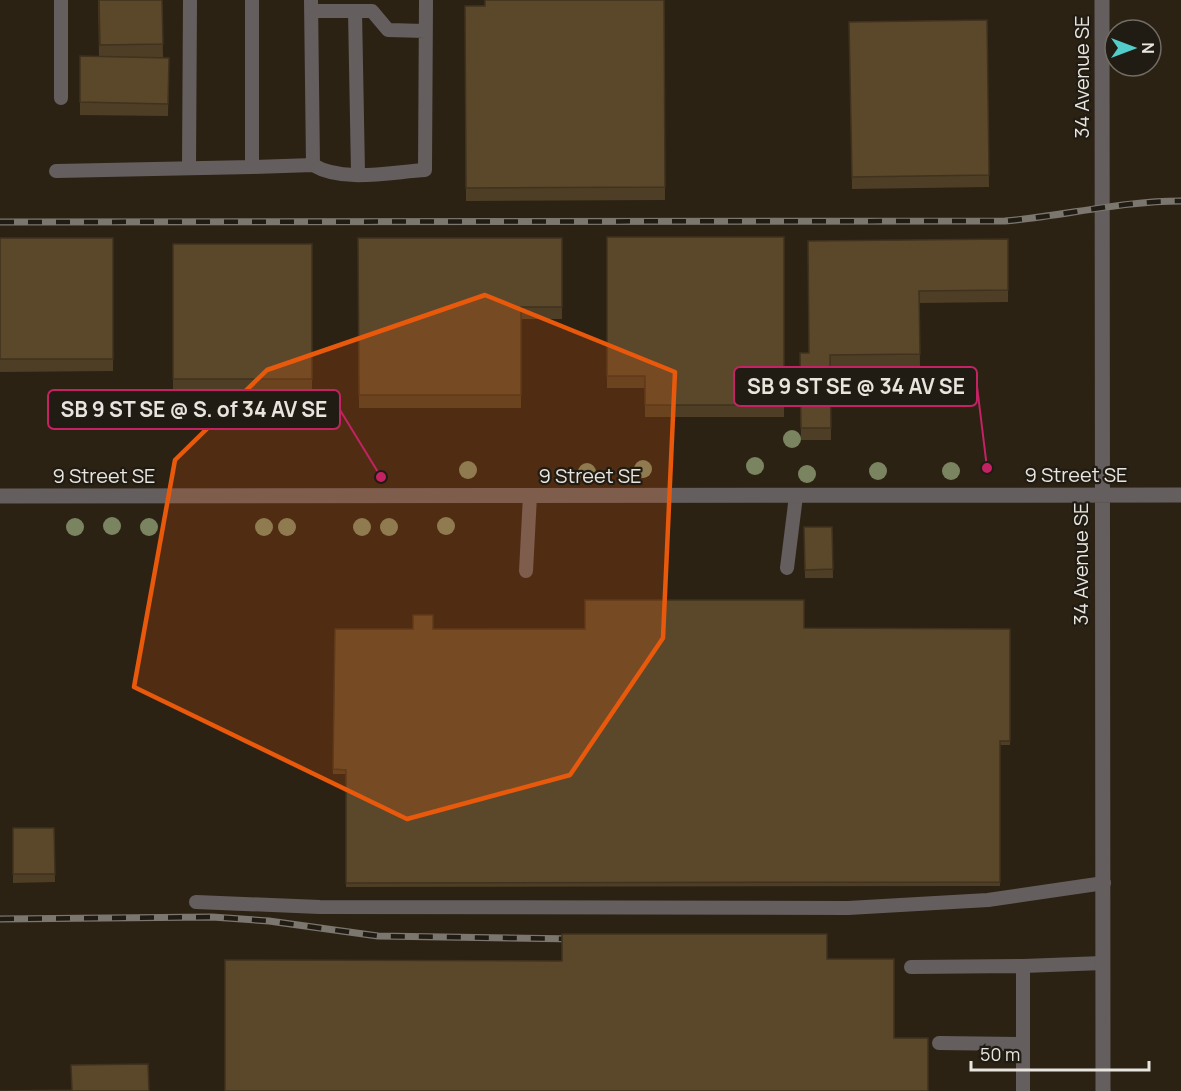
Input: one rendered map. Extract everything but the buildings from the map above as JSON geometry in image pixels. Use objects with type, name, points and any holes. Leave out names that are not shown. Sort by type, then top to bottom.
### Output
[{"type":"street","name":"34 Avenue SE","points":[[1102,0],[1101,495],[1104,883],[1102,1091]]},
{"type":"street","name":"9 Street SE","points":[[0,496],[1181,495]]},
{"type":"lane","points":[[61,0],[61,98]]},
{"type":"lane","points":[[189,168],[190,0]]},
{"type":"lane","points":[[252,0],[252,167]]},
{"type":"lane","points":[[56,171],[313,165],[327,173],[425,170],[426,0]]},
{"type":"lane","points":[[313,165],[311,6],[355,11],[372,10],[388,30],[425,31]]},
{"type":"lane","points":[[355,11],[358,173]]},
{"type":"lane","points":[[526,571],[530,496]]},
{"type":"lane","points":[[787,568],[796,496]]},
{"type":"lane","points":[[196,902],[320,907],[848,908],[988,900],[1104,883]]},
{"type":"lane","points":[[911,967],[1103,963]]},
{"type":"lane","points":[[1023,966],[1023,1091]]},
{"type":"lane","points":[[939,1043],[1023,1044]]},
{"type":"highlighted area","points":[[485,295],[675,372],[663,638],[570,775],[407,819],[134,687],[175,460],[267,370]]},
{"type":"shaded area","points":[[0,0],[1181,0],[1181,1091],[0,1091]]},
{"type":"railway","points":[[0,222],[1005,221],[1136,203],[1181,201]]},
{"type":"railway","points":[[0,919],[212,917],[269,921],[378,936],[579,939]]},
{"type":"place","name":"SB 9 ST SE @ 34 AV SE","points":[[987,468]]},
{"type":"place","name":"SB 9 ST SE @ S. of 34 AV SE","points":[[381,477]]}]
